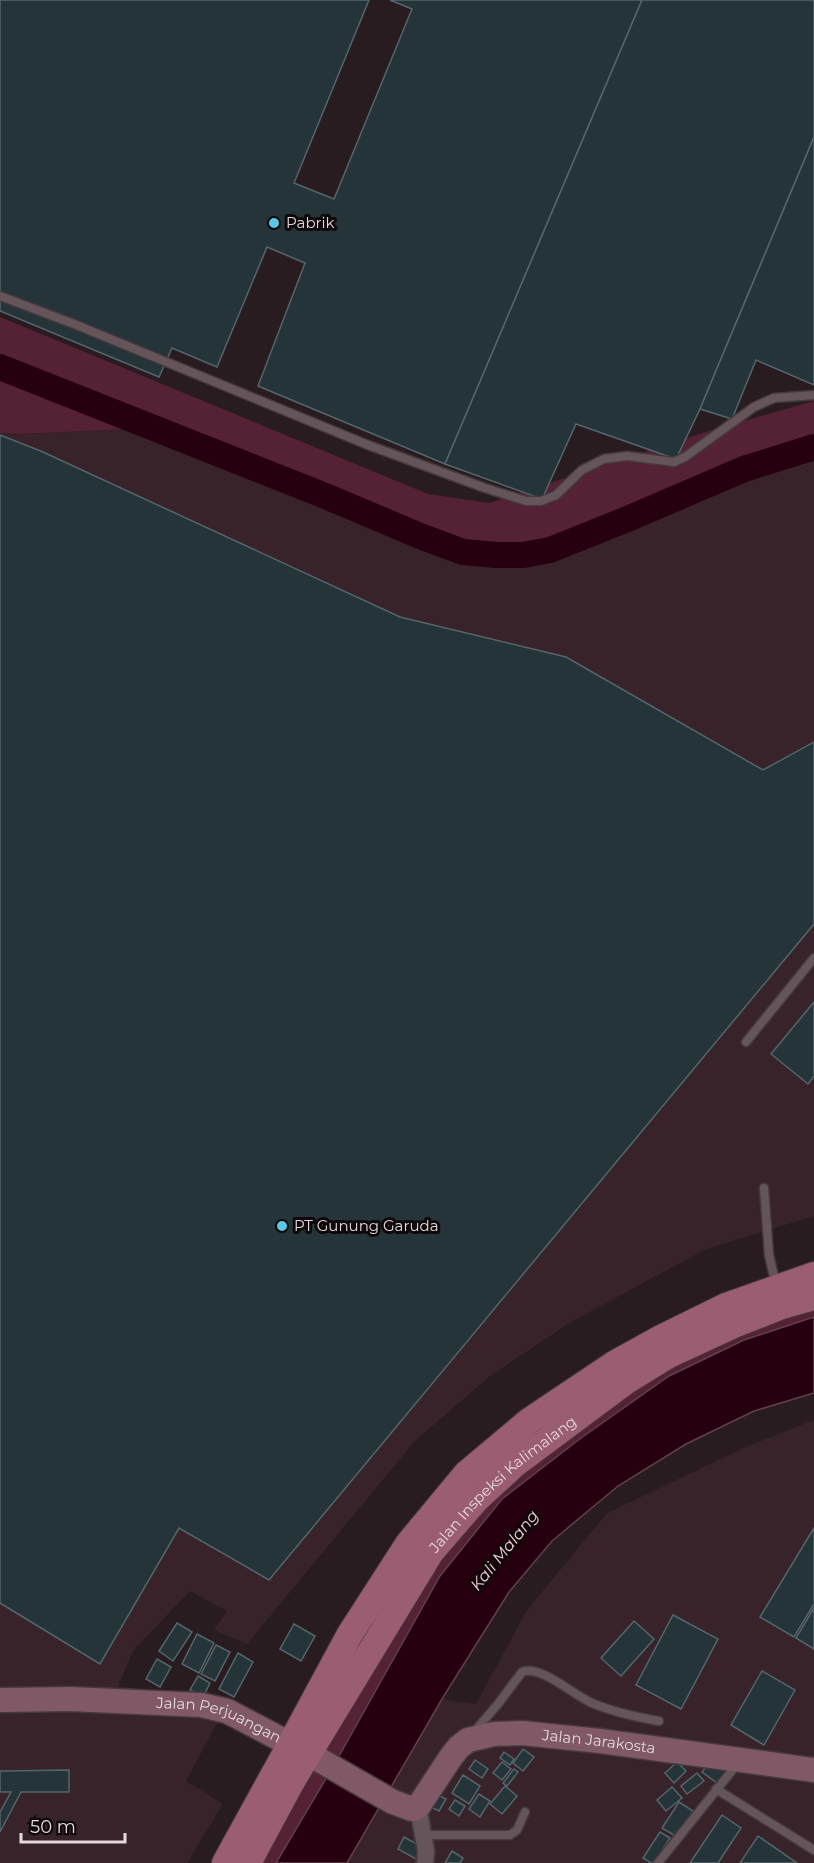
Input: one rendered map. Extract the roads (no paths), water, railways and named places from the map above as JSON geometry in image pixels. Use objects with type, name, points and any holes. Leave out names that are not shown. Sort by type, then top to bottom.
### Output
[{"type":"main road","name":"Jalan Inspeksi Kalimalang","points":[[225,1863],[431,1552],[476,1500],[508,1454],[619,1373],[669,1355],[734,1324],[814,1275]]},
{"type":"main road","name":"Jalan Inspeksi Kalimalang","points":[[779,1297],[814,1298]]},
{"type":"main road","name":"Jalan Inspeksi Kalimalang","points":[[248,1863],[292,1781],[300,1749]]},
{"type":"street","name":"Jalan Perjuangan","points":[[0,1700],[71,1699],[213,1707],[227,1711],[300,1749],[393,1802],[412,1809],[418,1807]]},
{"type":"street","name":"Jalan Jarakosta","points":[[468,1740],[494,1734],[522,1733],[600,1741],[814,1770]]},
{"type":"street","points":[[424,1863],[426,1851],[418,1807],[451,1757],[468,1740]]},
{"type":"lane","points":[[0,296],[74,324],[368,445],[526,501],[541,501],[556,495],[582,470],[604,459],[627,456],[674,462],[685,457],[754,407],[774,399],[814,395]]},
{"type":"lane","points":[[747,1042],[814,958]]},
{"type":"lane","points":[[764,1188],[769,1255],[779,1297]]},
{"type":"lane","points":[[468,1740],[522,1672],[526,1670],[538,1672],[590,1703],[624,1714],[659,1721]]},
{"type":"lane","points":[[658,1863],[740,1760]]},
{"type":"lane","points":[[716,1789],[814,1850]]},
{"type":"lane","points":[[424,1835],[510,1835],[517,1830],[525,1812]]},
{"type":"water","name":"Kali Malang","points":[[814,1317],[814,1393],[754,1411],[686,1444],[618,1486],[552,1541],[509,1592],[442,1699],[347,1863],[276,1863],[440,1576],[502,1499],[581,1438],[669,1376],[744,1340]]},
{"type":"waterway","points":[[0,367],[463,552],[523,555],[550,550],[744,469],[814,447]]},
{"type":"place","name":"Pabrik","points":[[274,223]]},
{"type":"place","name":"PT Gunung Garuda","points":[[282,1226]]}]
